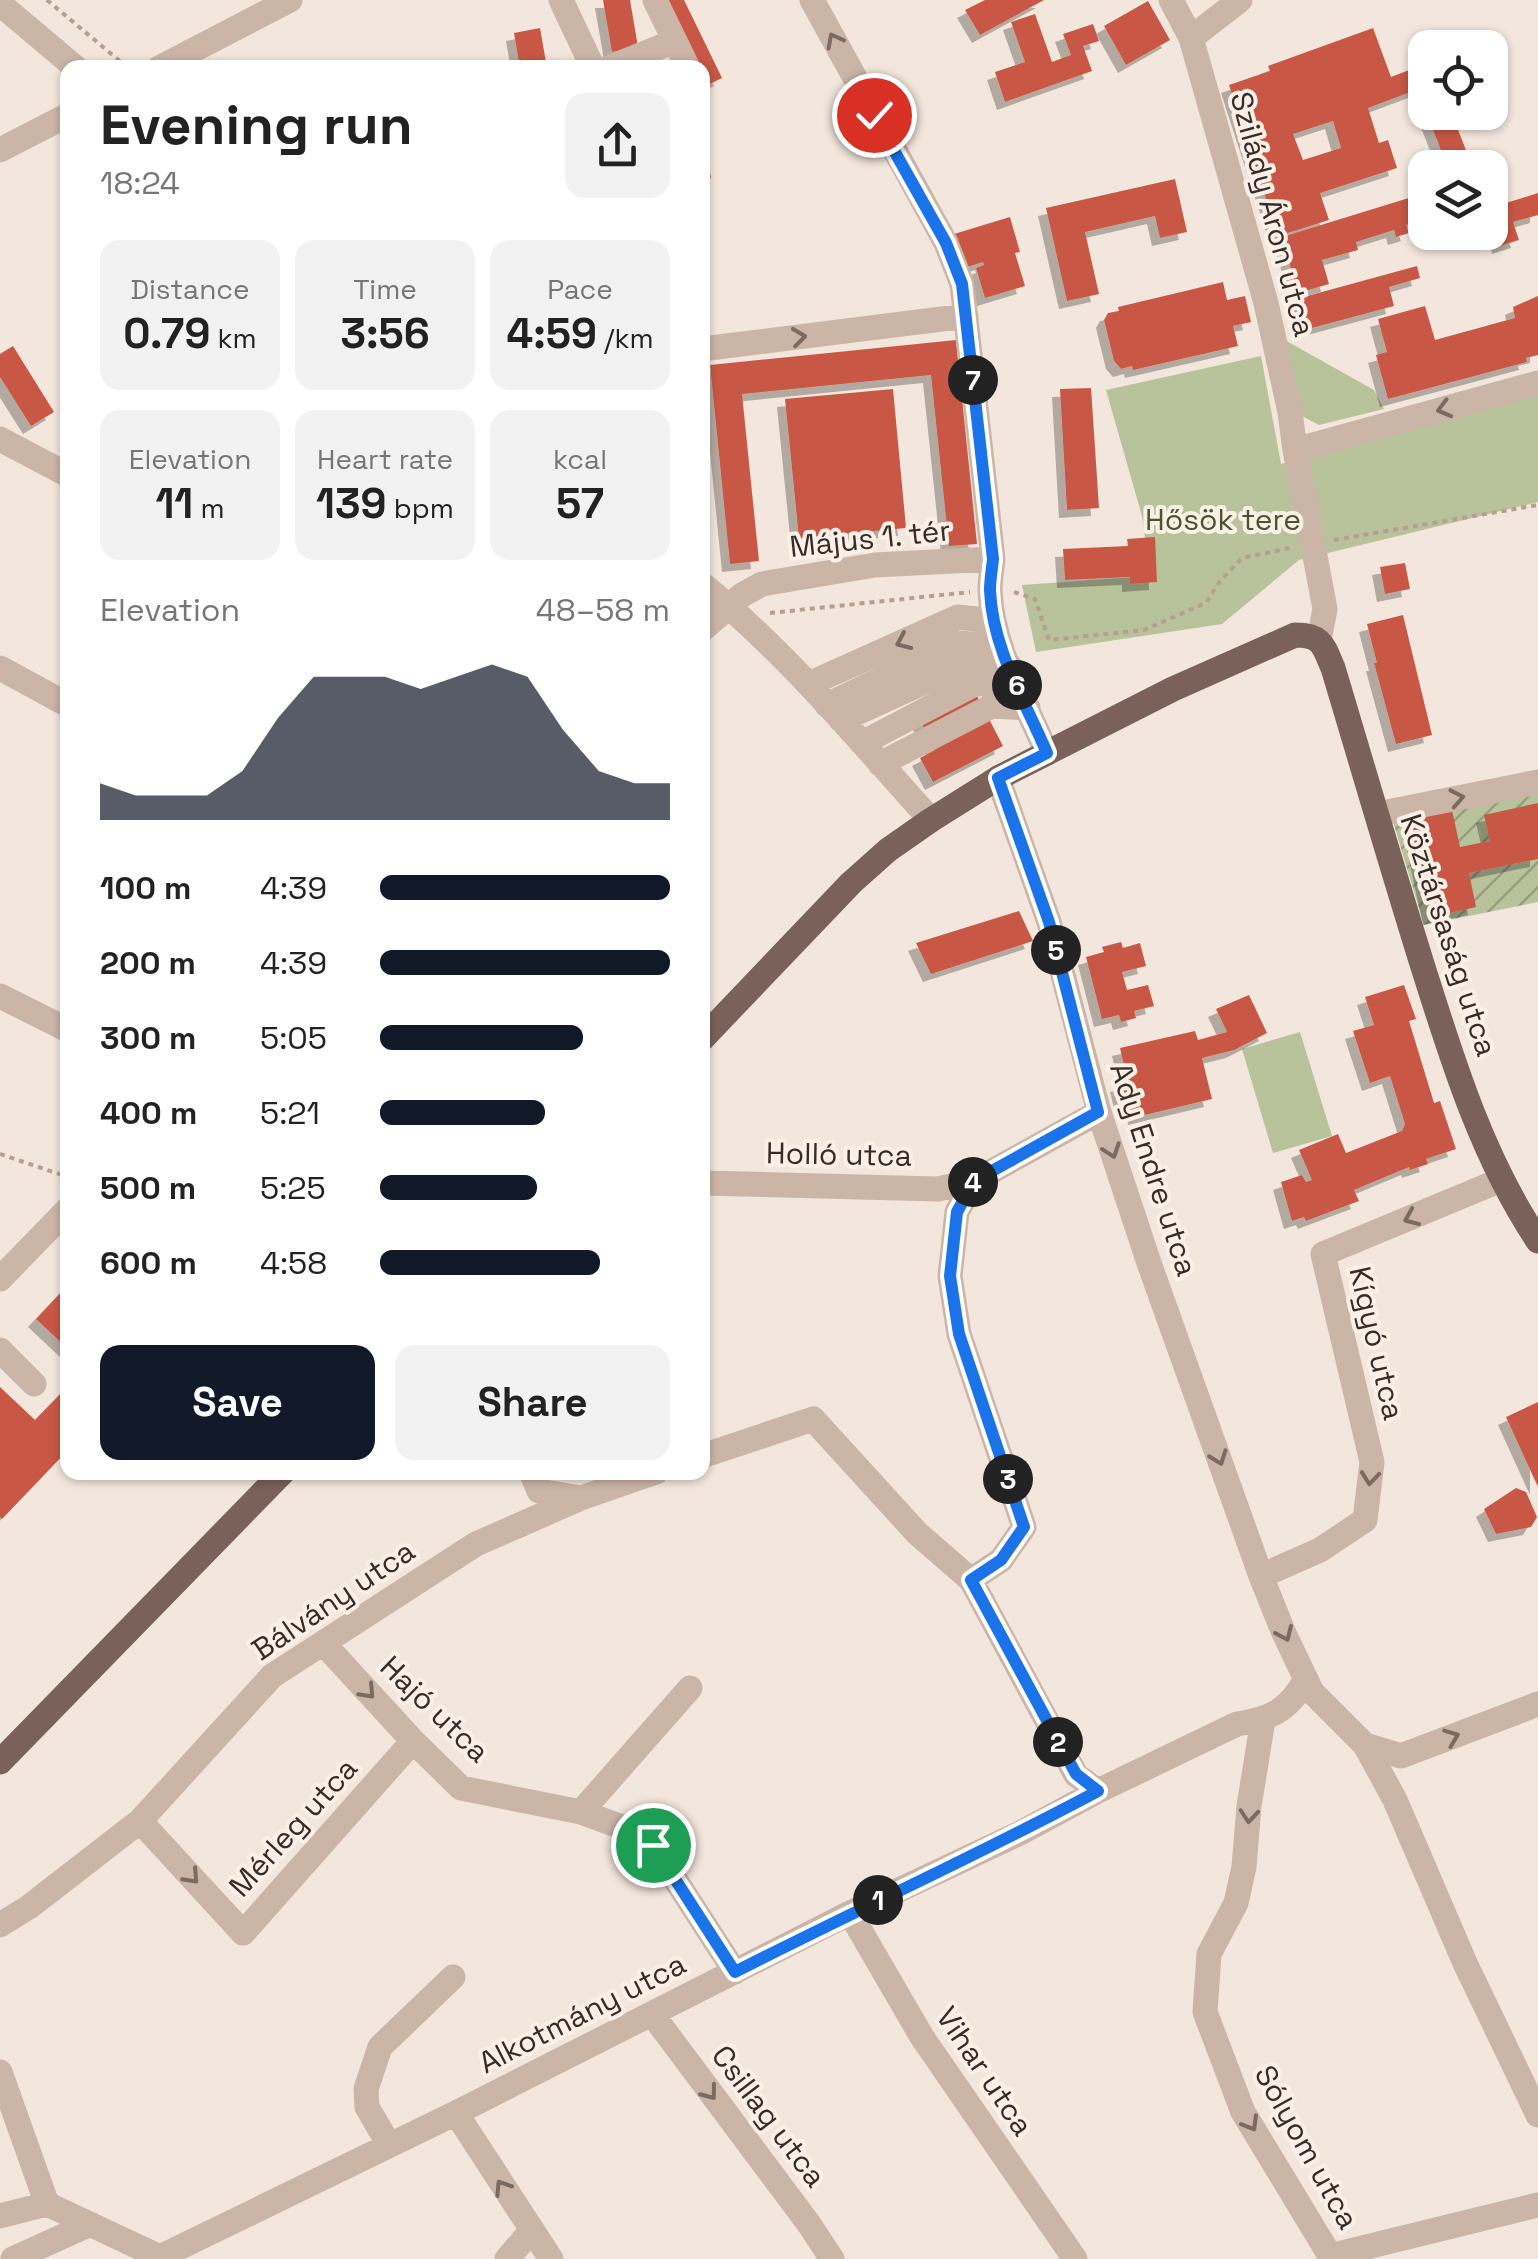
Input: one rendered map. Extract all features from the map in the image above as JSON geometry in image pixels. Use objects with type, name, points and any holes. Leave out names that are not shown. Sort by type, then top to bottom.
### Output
[{"type":"main road","points":[[710,1031],[851,883],[888,850],[931,820],[998,778],[1173,689],[1295,635],[1310,635],[1319,640]]},
{"type":"main road","name":"Köztársaság utca","points":[[1319,640],[1332,668],[1444,1032],[1483,1142],[1538,1240]]},
{"type":"main road","points":[[0,1762],[275,1480]]},
{"type":"street","points":[[175,60],[290,0]]},
{"type":"street","points":[[560,0],[589,60]]},
{"type":"street","points":[[654,0],[684,60]]},
{"type":"street","points":[[812,0],[946,243],[962,284],[993,559]]},
{"type":"street","name":"Szilády Áron utca","points":[[1171,0],[1191,38],[1266,304],[1295,450]]},
{"type":"street","points":[[1191,38],[1240,0]]},
{"type":"street","points":[[0,4],[66,60]]},
{"type":"street","points":[[627,60],[674,40]]},
{"type":"street","points":[[0,150],[60,120]]},
{"type":"street","points":[[710,348],[966,316]]},
{"type":"street","points":[[1319,640],[1325,610],[1295,450],[1538,383]]},
{"type":"street","points":[[0,439],[60,471]]},
{"type":"street","name":"Május 1. tér","points":[[736,600],[762,584],[875,565],[993,559],[990,590],[1005,654],[1047,753]]},
{"type":"street","points":[[710,588],[736,600],[931,820]]},
{"type":"street","points":[[710,623],[736,600]]},
{"type":"street","points":[[809,684],[958,617],[1005,654]]},
{"type":"street","points":[[834,712],[957,643],[1005,654]]},
{"type":"street","points":[[862,743],[975,684],[1005,654]]},
{"type":"street","points":[[0,668],[60,701]]},
{"type":"street","points":[[880,764],[992,706],[1028,708]]},
{"type":"street","name":"Ady Endre utca","points":[[998,778],[1049,922],[1098,1112],[1149,1263],[1261,1576],[1309,1686]]},
{"type":"street","points":[[1377,814],[1538,782]]},
{"type":"street","points":[[0,996],[60,1026]]},
{"type":"street","points":[[971,1580],[1001,1560],[1024,1527],[959,1334],[950,1276],[957,1212],[974,1181],[1098,1112]]},
{"type":"street","name":"Kígyó utca","points":[[1261,1576],[1320,1550],[1365,1520],[1372,1462],[1323,1254],[1501,1180]]},
{"type":"street","name":"Holló utca","points":[[710,1183],[938,1189],[974,1181]]},
{"type":"street","points":[[0,1278],[60,1216]]},
{"type":"street","points":[[0,1350],[34,1384]]},
{"type":"street","points":[[710,1453],[813,1419],[917,1534],[971,1580],[1076,1774],[1098,1791]]},
{"type":"street","points":[[535,1480],[539,1490],[581,1498]]},
{"type":"street","name":"Bálvány utca","points":[[0,1925],[29,1908],[140,1821],[272,1676],[476,1544],[633,1480]]},
{"type":"street","name":"Hajó utca","points":[[324,1644],[461,1788],[581,1812],[630,1830],[653,1845],[735,1972]]},
{"type":"street","points":[[1309,1686],[1364,1745],[1395,1800],[1465,1963],[1538,2115]]},
{"type":"street","name":"Alkotmány utca","points":[[48,2204],[161,2258],[1098,1791],[1237,1724],[1262,1720],[1309,1686]]},
{"type":"street","points":[[581,1812],[690,1688]]},
{"type":"street","points":[[1364,1745],[1402,1756],[1538,1704]]},
{"type":"street","name":"Sólyom utca","points":[[1262,1720],[1244,1867],[1236,1903],[1209,1954],[1204,2012],[1243,2112],[1331,2257]]},
{"type":"street","name":"Mérleg utca","points":[[140,1821],[243,1933],[413,1741]]},
{"type":"street","name":"Vihar utca","points":[[850,1913],[922,2037],[1075,2259]]},
{"type":"street","points":[[390,2145],[366,2108],[366,2089],[380,2047],[453,1977]]},
{"type":"street","name":"Csillag utca","points":[[652,2014],[832,2259]]},
{"type":"street","points":[[0,2072],[48,2204],[0,2216]]},
{"type":"street","points":[[456,2113],[550,2259]]},
{"type":"street","points":[[1331,2257],[1538,2206]]},
{"type":"street","points":[[13,2259],[90,2224]]},
{"type":"street","points":[[507,2259],[531,2231]]},
{"type":"path","points":[[46,0],[118,60]]},
{"type":"path","points":[[736,600],[765,614],[990,590],[1021,592],[1035,599],[1049,640],[1144,630],[1206,603],[1242,558],[1538,505]]},
{"type":"path","points":[[0,1154],[60,1175]]},
{"type":"green space","points":[[1283,339],[1374,390],[1384,409],[1319,425],[1298,414]]},
{"type":"green space","name":"Hősök tere","points":[[1261,356],[1281,464],[1538,390],[1538,502],[1299,560],[1222,624],[1036,652],[1022,585],[1150,576],[1142,516],[1106,390]]},
{"type":"green space","points":[[1538,787],[1538,902],[1424,925],[1392,818]]},
{"type":"green space","points":[[1300,1032],[1332,1136],[1273,1153],[1242,1049]]},
{"type":"building","points":[[603,0],[630,0],[638,47],[612,52]]},
{"type":"building","points":[[664,0],[684,0],[722,78],[710,84],[710,60],[693,60]]},
{"type":"building","points":[[985,0],[1044,0],[980,35],[965,10]]},
{"type":"building","points":[[1148,1],[1170,40],[1126,65],[1104,26]]},
{"type":"building","points":[[1035,14],[1052,62],[1071,55],[1063,34],[1093,24],[1099,41],[1083,46],[1092,71],[1005,102],[995,72],[1025,62],[1011,22]]},
{"type":"building","points":[[540,28],[546,60],[519,60],[514,33]]},
{"type":"building","points":[[1373,28],[1391,77],[1408,70],[1408,93],[1368,108],[1379,143],[1388,140],[1397,168],[1320,193],[1329,220],[1278,236],[1229,85],[1270,71],[1268,66]],"holes":[[[1333,121],[1341,148],[1303,160],[1293,134]]]},
{"type":"building","points":[[1433,130],[1458,130],[1466,150],[1441,150]]},
{"type":"building","points":[[1175,179],[1187,232],[1160,238],[1155,216],[1085,232],[1099,294],[1067,301],[1046,208]]},
{"type":"building","points":[[1538,193],[1538,215],[1513,222],[1519,240],[1508,243],[1508,202]]},
{"type":"building","points":[[1408,198],[1408,233],[1396,237],[1394,230],[1356,242],[1358,250],[1322,260],[1329,284],[1298,293],[1282,237]]},
{"type":"building","points":[[1010,217],[1025,286],[985,298],[976,268],[983,262],[964,268],[954,234]]},
{"type":"building","points":[[1417,266],[1420,278],[1389,287],[1394,306],[1308,329],[1300,298]]},
{"type":"building","points":[[1223,282],[1227,300],[1245,296],[1251,322],[1233,326],[1238,346],[1133,370],[1132,366],[1121,369],[1114,361],[1104,320],[1108,313],[1119,311],[1118,307]]},
{"type":"building","points":[[1538,296],[1538,355],[1526,358],[1527,362],[1388,399],[1376,355],[1387,352],[1378,319],[1425,306],[1435,340],[1515,318],[1513,307]]},
{"type":"building","points":[[956,340],[977,544],[949,546],[931,375],[742,394],[759,561],[730,564],[710,365]]},
{"type":"building","points":[[13,346],[54,412],[31,426],[0,377],[0,354]]},
{"type":"building","points":[[1091,388],[1099,508],[1067,510],[1060,389]]},
{"type":"building","points":[[893,389],[906,528],[799,538],[785,399]]},
{"type":"building","points":[[1155,537],[1157,582],[1130,584],[1130,577],[1065,580],[1063,549],[1128,546],[1127,539]]},
{"type":"building","points":[[1405,563],[1410,589],[1385,594],[1380,567]]},
{"type":"building","points":[[1403,615],[1432,735],[1396,744],[1367,624]]},
{"type":"building","points":[[976,694],[1003,746],[933,782],[920,758],[935,750],[921,722]]},
{"type":"building","points":[[1538,803],[1538,859],[1469,873],[1476,907],[1431,917],[1410,819],[1452,810],[1460,847],[1490,841],[1484,815]]},
{"type":"building","points":[[1019,911],[1033,941],[931,974],[916,943]]},
{"type":"building","points":[[1121,942],[1123,948],[1140,943],[1146,966],[1122,972],[1127,990],[1148,985],[1154,1006],[1134,1011],[1136,1018],[1121,1022],[1119,1015],[1102,1019],[1086,957]]},
{"type":"building","points":[[1404,985],[1416,1019],[1409,1021],[1434,1103],[1440,1101],[1456,1149],[1426,1159],[1428,1164],[1410,1170],[1409,1167],[1354,1190],[1359,1201],[1306,1221],[1304,1217],[1292,1221],[1281,1182],[1302,1175],[1306,1182],[1312,1180],[1299,1150],[1338,1134],[1346,1153],[1402,1131],[1405,1124],[1390,1076],[1370,1083],[1353,1031],[1374,1025],[1365,997]]},
{"type":"building","points":[[1249,995],[1267,1033],[1234,1050],[1202,1058],[1212,1099],[1136,1117],[1135,1110],[1125,1112],[1118,1084],[1128,1082],[1120,1048],[1195,1031],[1198,1040],[1227,1032],[1216,1009]]},
{"type":"building","points":[[60,1294],[60,1342],[36,1319]]},
{"type":"building","points":[[0,1387],[35,1420],[60,1394],[60,1458],[2,1519]]},
{"type":"building","points":[[1538,1402],[1538,1487],[1506,1417]]},
{"type":"building","points":[[1516,1488],[1526,1492],[1537,1517],[1531,1527],[1496,1534],[1484,1509]]},
{"type":"route","points":[[653,1845],[735,1972],[1098,1791],[1076,1774],[971,1580],[1001,1560],[1024,1527],[959,1334],[950,1276],[957,1212],[974,1181],[1098,1112],[1049,922],[998,778],[1047,753],[1008,665],[994,621],[990,590],[993,559],[962,284],[946,243],[874,115]]}]
